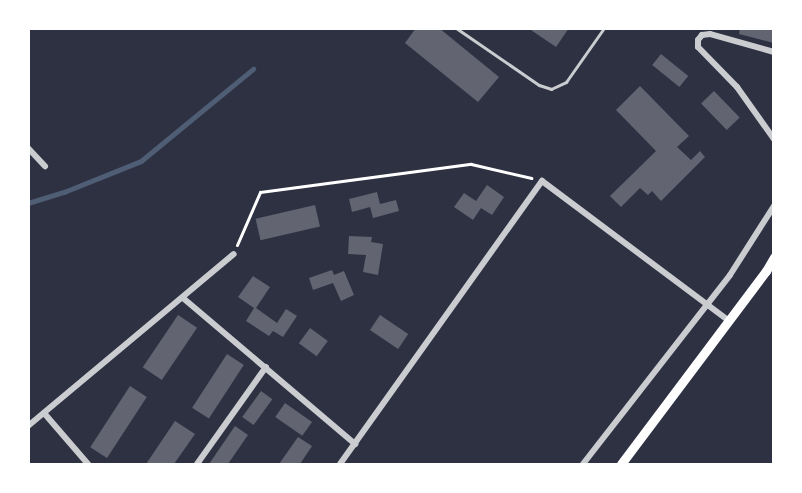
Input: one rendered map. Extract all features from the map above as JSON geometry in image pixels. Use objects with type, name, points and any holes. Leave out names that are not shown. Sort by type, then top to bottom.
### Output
[{"type":"main road","points":[[621,465],[766,271],[774,257]]},
{"type":"street","points":[[774,52],[710,34],[702,35],[698,40],[698,47],[737,87],[774,139]]},
{"type":"street","points":[[28,148],[45,166]]},
{"type":"street","points":[[340,465],[542,181],[729,321]]},
{"type":"street","points":[[583,465],[735,267],[774,206]]},
{"type":"street","points":[[28,426],[234,254]]},
{"type":"street","points":[[183,298],[355,444]]},
{"type":"street","points":[[197,465],[266,367]]},
{"type":"street","points":[[44,413],[88,465]]},
{"type":"lane","points":[[456,28],[539,85],[551,89],[566,82],[604,28]]},
{"type":"path","points":[[234,254],[260,192],[471,164],[542,181]]},
{"type":"building","points":[[416,28],[439,28],[499,77],[478,102],[405,43]]},
{"type":"building","points":[[528,28],[569,28],[556,47]]},
{"type":"building","points":[[740,28],[774,28],[774,43],[739,34]]},
{"type":"building","points":[[661,54],[688,76],[679,87],[652,65]]},
{"type":"building","points":[[640,86],[689,136],[677,147],[691,160],[700,151],[705,157],[661,201],[652,191],[648,195],[640,188],[621,207],[610,196],[656,151],[616,110]]},
{"type":"building","points":[[714,91],[740,118],[727,130],[701,104]]},
{"type":"building","points":[[487,185],[504,197],[492,215],[481,208],[473,220],[454,207],[464,193],[476,201]]},
{"type":"building","points":[[377,192],[380,204],[396,200],[399,211],[373,218],[370,207],[352,212],[349,199]]},
{"type":"building","points":[[315,205],[320,226],[261,240],[256,219]]},
{"type":"building","points":[[349,236],[372,237],[371,242],[383,244],[378,275],[363,272],[366,255],[348,254]]},
{"type":"building","points":[[332,270],[334,275],[344,271],[354,295],[341,301],[333,283],[313,290],[309,278]]},
{"type":"building","points":[[253,276],[270,287],[256,308],[277,323],[286,309],[297,316],[283,337],[273,331],[269,336],[246,321],[254,308],[238,297]]},
{"type":"building","points":[[178,315],[197,328],[162,380],[143,367]]},
{"type":"building","points":[[380,315],[408,334],[398,349],[370,330]]},
{"type":"building","points":[[310,328],[328,341],[317,356],[299,343]]},
{"type":"building","points":[[227,354],[244,365],[209,419],[192,408]]},
{"type":"building","points":[[130,386],[147,397],[107,458],[90,447]]},
{"type":"building","points":[[261,391],[272,399],[254,425],[242,417]]},
{"type":"building","points":[[285,403],[312,422],[302,436],[275,417]]},
{"type":"building","points":[[175,421],[195,434],[174,464],[146,464]]},
{"type":"building","points":[[235,426],[248,435],[228,464],[209,464]]},
{"type":"building","points":[[298,437],[312,446],[300,464],[279,464]]},
{"type":"waterway","points":[[28,203],[64,192],[141,161],[253,69]]}]
